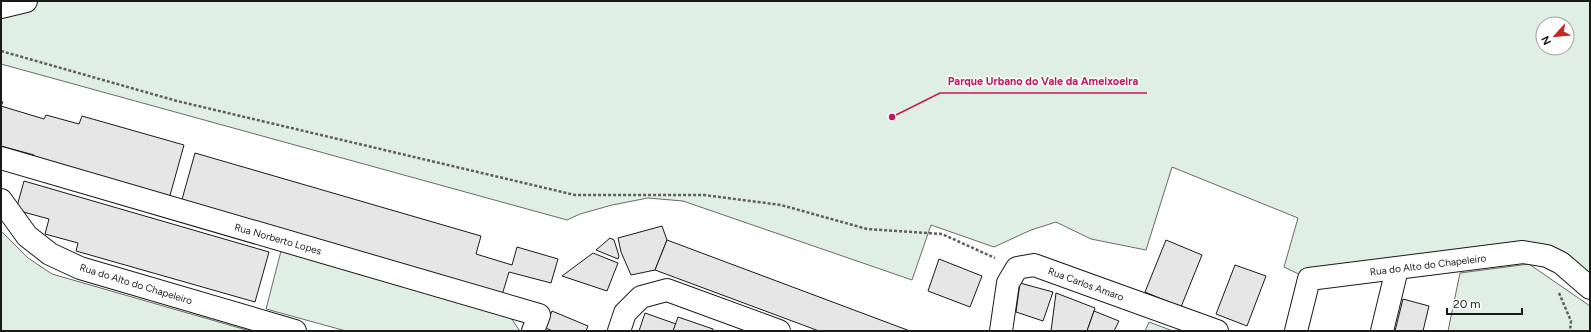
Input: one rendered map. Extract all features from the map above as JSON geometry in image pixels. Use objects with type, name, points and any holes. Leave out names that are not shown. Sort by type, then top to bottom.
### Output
[{"type":"street","points":[[1,7],[26,1]]},
{"type":"street","name":"Rua Norberto Lopes","points":[[1,158],[539,315],[534,331]]},
{"type":"street","name":"Rua do Alto do Chapeleiro","points":[[1,200],[27,236],[50,254],[80,268],[295,331]]},
{"type":"street","name":"Rua do Alto do Chapeleiro","points":[[1296,331],[1309,279],[1523,252],[1547,256],[1561,263],[1590,288]]},
{"type":"street","name":"Rua Carlos Amaro","points":[[1017,268],[1034,265],[1217,331]]},
{"type":"street","points":[[1001,331],[1008,283],[1017,268]]},
{"type":"street","points":[[1382,331],[1397,269]]},
{"type":"street","points":[[619,331],[625,313],[641,297],[667,290],[779,331]]},
{"type":"path","points":[[1,51],[177,102],[575,195],[704,195],[781,205],[867,229],[942,234],[1017,268]]},
{"type":"green space","points":[[1,1],[1590,1],[1590,288],[1547,256],[1309,279],[1284,267],[1298,218],[1172,167],[1146,250],[1091,239],[1056,222],[1031,230],[994,247],[931,225],[912,280],[683,201],[648,198],[612,205],[580,214],[567,220],[1,64]]},
{"type":"green space","points":[[1,231],[28,258],[52,274],[250,331],[1,331]]},
{"type":"green space","points":[[281,251],[509,315],[520,331],[346,331],[266,309]]},
{"type":"green space","points":[[1529,264],[1590,306],[1590,331],[1448,331],[1460,273]]},
{"type":"green space","points":[[1149,322],[1173,331],[1145,331]]},
{"type":"building","points":[[1,106],[44,119],[46,115],[79,124],[82,116],[184,145],[169,199],[33,160],[34,155],[1,146]]},
{"type":"building","points":[[195,153],[481,236],[476,254],[512,265],[517,247],[558,259],[551,283],[509,272],[502,295],[181,203]]},
{"type":"building","points":[[24,181],[269,252],[255,302],[76,251],[78,243],[45,234],[49,219],[16,210]]},
{"type":"building","points":[[662,226],[667,240],[655,270],[631,275],[621,252],[618,238]]},
{"type":"building","points":[[610,238],[614,240],[619,256],[618,259],[596,250]]},
{"type":"building","points":[[667,240],[910,331],[819,331],[655,270]]},
{"type":"building","points":[[1166,240],[1202,255],[1181,307],[1145,292]]},
{"type":"building","points":[[593,253],[618,263],[607,291],[562,276]]},
{"type":"building","points":[[939,259],[982,276],[970,307],[928,291]]},
{"type":"building","points":[[1235,265],[1266,276],[1247,326],[1216,314]]},
{"type":"building","points":[[1020,283],[1053,292],[1043,321],[1016,312]]},
{"type":"building","points":[[1056,293],[1095,308],[1087,331],[1051,331]]},
{"type":"building","points":[[1403,299],[1429,306],[1423,331],[1395,331]]},
{"type":"building","points":[[552,311],[588,326],[586,331],[553,331],[545,328]]},
{"type":"building","points":[[1094,311],[1119,321],[1114,331],[1087,331]]},
{"type":"building","points":[[645,313],[676,324],[673,331],[639,331]]},
{"type":"building","points":[[678,317],[713,329],[713,331],[673,331]]},
{"type":"place","name":"Parque Urbano do Vale da Ameixoeira","points":[[892,117]]}]
